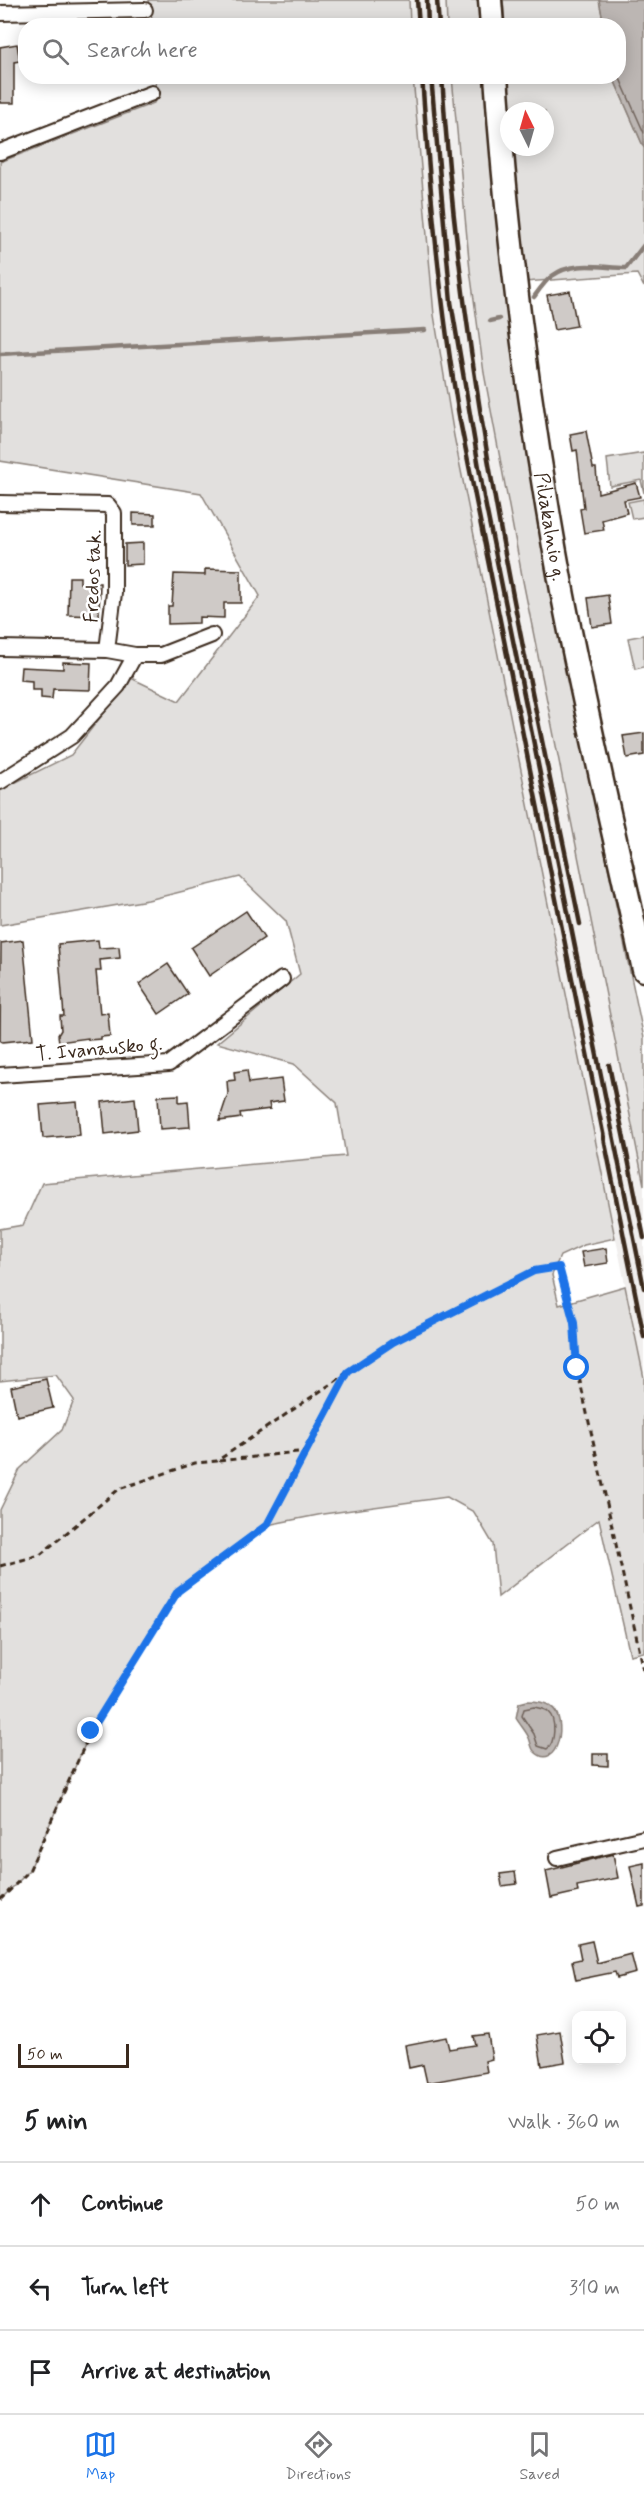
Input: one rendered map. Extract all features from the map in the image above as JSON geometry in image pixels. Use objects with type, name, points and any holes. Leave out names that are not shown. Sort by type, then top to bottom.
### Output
[{"type":"main road","points":[[490,0],[491,18]]},
{"type":"main road","name":"Piliakalnio g.","points":[[496,84],[502,174],[515,292],[549,519],[564,599],[644,970]]},
{"type":"street","points":[[0,13],[145,10]]},
{"type":"street","points":[[0,152],[152,93]]},
{"type":"street","name":"Fredos tak.","points":[[0,503],[108,505],[114,513],[114,593],[108,650]]},
{"type":"street","points":[[0,648],[108,650],[135,655],[161,655],[212,635]]},
{"type":"street","points":[[0,782],[72,736],[118,686],[135,655]]},
{"type":"street","name":"T. Ivanausko g.","points":[[0,1075],[169,1064],[282,979]]},
{"type":"street","points":[[557,1857],[644,1838]]},
{"type":"path","points":[[217,1461],[393,1342],[534,1271],[559,1267],[574,1323],[577,1368],[644,1671]]},
{"type":"path","points":[[0,1900],[29,1871],[91,1731],[178,1591],[267,1525],[348,1372]]},
{"type":"path","points":[[0,1566],[40,1555],[119,1489],[195,1463],[306,1451]]},
{"type":"shaded area","points":[[148,0],[409,0],[410,18],[152,18]]},
{"type":"shaded area","points":[[409,0],[446,0],[447,18],[410,18]]},
{"type":"shaded area","points":[[446,0],[482,0],[483,18],[447,18]]},
{"type":"shaded area","points":[[503,0],[599,0],[603,18],[504,18]]},
{"type":"shaded area","points":[[155,84],[414,84],[434,315],[454,436],[615,1238],[584,1245],[560,1256],[552,1275],[559,1305],[625,1286],[644,1378],[644,1652],[630,1655],[599,1519],[498,1597],[493,1544],[474,1512],[447,1497],[323,1514],[267,1525],[178,1591],[91,1731],[29,1871],[0,1900],[0,1510],[20,1469],[62,1430],[74,1400],[56,1375],[0,1381],[0,1229],[23,1225],[42,1183],[346,1156],[337,1103],[294,1064],[217,1043],[300,974],[286,921],[240,877],[148,900],[0,925],[0,790],[71,755],[131,678],[179,701],[260,596],[201,493],[0,461],[0,162],[154,103]]},
{"type":"shaded area","points":[[414,84],[453,84],[470,270],[484,373],[523,581],[644,1185],[644,1378],[454,436],[434,315]]},
{"type":"shaded area","points":[[453,84],[487,84],[493,182],[539,528],[560,639],[644,1038],[644,1185],[523,581],[484,373],[470,270]]},
{"type":"shaded area","points":[[508,84],[616,84],[644,148],[644,287],[637,274],[524,282],[513,156],[554,156],[554,102],[509,102]]},
{"type":"shaded area","points":[[644,453],[644,493],[641,480],[610,486],[607,459]]},
{"type":"shaded area","points":[[644,499],[644,517],[632,519],[628,502]]},
{"type":"shaded area","points":[[644,635],[644,667],[635,669],[628,638]]},
{"type":"water","points":[[599,0],[644,0],[644,148],[616,84],[626,84],[626,18],[603,18]]},
{"type":"water","points":[[527,1701],[545,1704],[556,1712],[560,1731],[558,1742],[549,1756],[542,1756],[534,1751],[528,1735],[516,1718],[519,1703]]},
{"type":"building","points":[[17,44],[18,61],[14,62],[14,103],[0,103],[0,47]]},
{"type":"building","points":[[570,291],[577,326],[554,330],[547,295]]},
{"type":"building","points":[[586,431],[593,468],[596,468],[598,493],[636,483],[640,497],[624,500],[627,513],[602,520],[604,530],[584,533],[580,509],[584,508],[577,450],[573,451],[570,434]]},
{"type":"building","points":[[133,513],[155,514],[155,525],[133,525]]},
{"type":"building","points":[[143,543],[143,564],[125,565],[125,544]]},
{"type":"building","points":[[205,569],[241,570],[241,603],[224,603],[224,618],[199,617],[199,623],[168,624],[168,606],[172,606],[174,574],[205,575]]},
{"type":"building","points":[[69,577],[80,577],[80,583],[100,583],[99,616],[68,615]]},
{"type":"building","points":[[608,595],[612,624],[592,627],[588,598]]},
{"type":"building","points":[[63,662],[91,663],[90,690],[53,689],[52,699],[41,698],[41,690],[32,690],[32,681],[20,680],[21,667],[63,669]]},
{"type":"building","points":[[644,733],[644,755],[627,758],[623,736]]},
{"type":"building","points":[[246,911],[264,938],[209,976],[191,948]]},
{"type":"building","points":[[23,940],[33,1039],[2,1042],[0,1041],[1,943]]},
{"type":"building","points":[[98,940],[99,948],[119,947],[120,958],[100,960],[101,971],[96,971],[100,1014],[108,1013],[110,1036],[101,1037],[101,1039],[88,1040],[88,1038],[59,1042],[60,1016],[64,1016],[58,944]]},
{"type":"building","points":[[168,964],[188,994],[159,1014],[139,984]]},
{"type":"building","points":[[247,1070],[249,1083],[281,1079],[284,1101],[269,1103],[270,1109],[240,1113],[241,1118],[219,1121],[228,1094],[227,1081],[235,1080],[234,1072]]},
{"type":"building","points":[[179,1095],[179,1102],[188,1101],[190,1127],[160,1129],[158,1096]]},
{"type":"building","points":[[135,1098],[138,1130],[105,1134],[102,1102]]},
{"type":"building","points":[[77,1102],[80,1135],[43,1138],[40,1105]]},
{"type":"building","points":[[606,1248],[608,1263],[584,1267],[581,1252]]},
{"type":"building","points":[[46,1379],[53,1408],[17,1416],[11,1387]]},
{"type":"building","points":[[593,1754],[608,1754],[608,1766],[593,1765]]},
{"type":"building","points":[[613,1854],[618,1878],[577,1886],[578,1892],[551,1898],[546,1871]]},
{"type":"building","points":[[644,1863],[644,1906],[639,1907],[630,1866]]},
{"type":"building","points":[[515,1872],[517,1884],[502,1886],[500,1874]]},
{"type":"building","points":[[592,1941],[597,1963],[631,1954],[636,1973],[617,1978],[615,1972],[576,1980],[572,1961],[581,1959],[578,1944]]},
{"type":"building","points":[[560,2031],[565,2062],[542,2066],[537,2035]]},
{"type":"building","points":[[488,2034],[492,2059],[485,2061],[487,2072],[427,2083],[423,2065],[409,2068],[405,2045],[446,2037],[449,2049],[475,2045],[473,2036]]},
{"type":"waterway","points":[[534,297],[549,278],[569,268],[578,266],[626,268],[644,245]]},
{"type":"waterway","points":[[490,321],[499,319]]},
{"type":"waterway","points":[[0,354],[425,330]]},
{"type":"railway","points":[[417,0],[418,18]]},
{"type":"railway","points":[[427,0],[428,18]]},
{"type":"railway","points":[[437,0],[438,18]]},
{"type":"railway","points":[[423,84],[436,249],[460,421],[644,1337]]},
{"type":"railway","points":[[432,84],[451,302],[484,497],[644,1288]]},
{"type":"railway","points":[[443,84],[450,183],[478,396],[515,608],[580,924]]},
{"type":"railway","points":[[609,1065],[644,1238]]},
{"type":"route","points":[[91,1731],[178,1591],[267,1525],[348,1372],[393,1342],[534,1271],[559,1267],[574,1323],[577,1368]]}]
